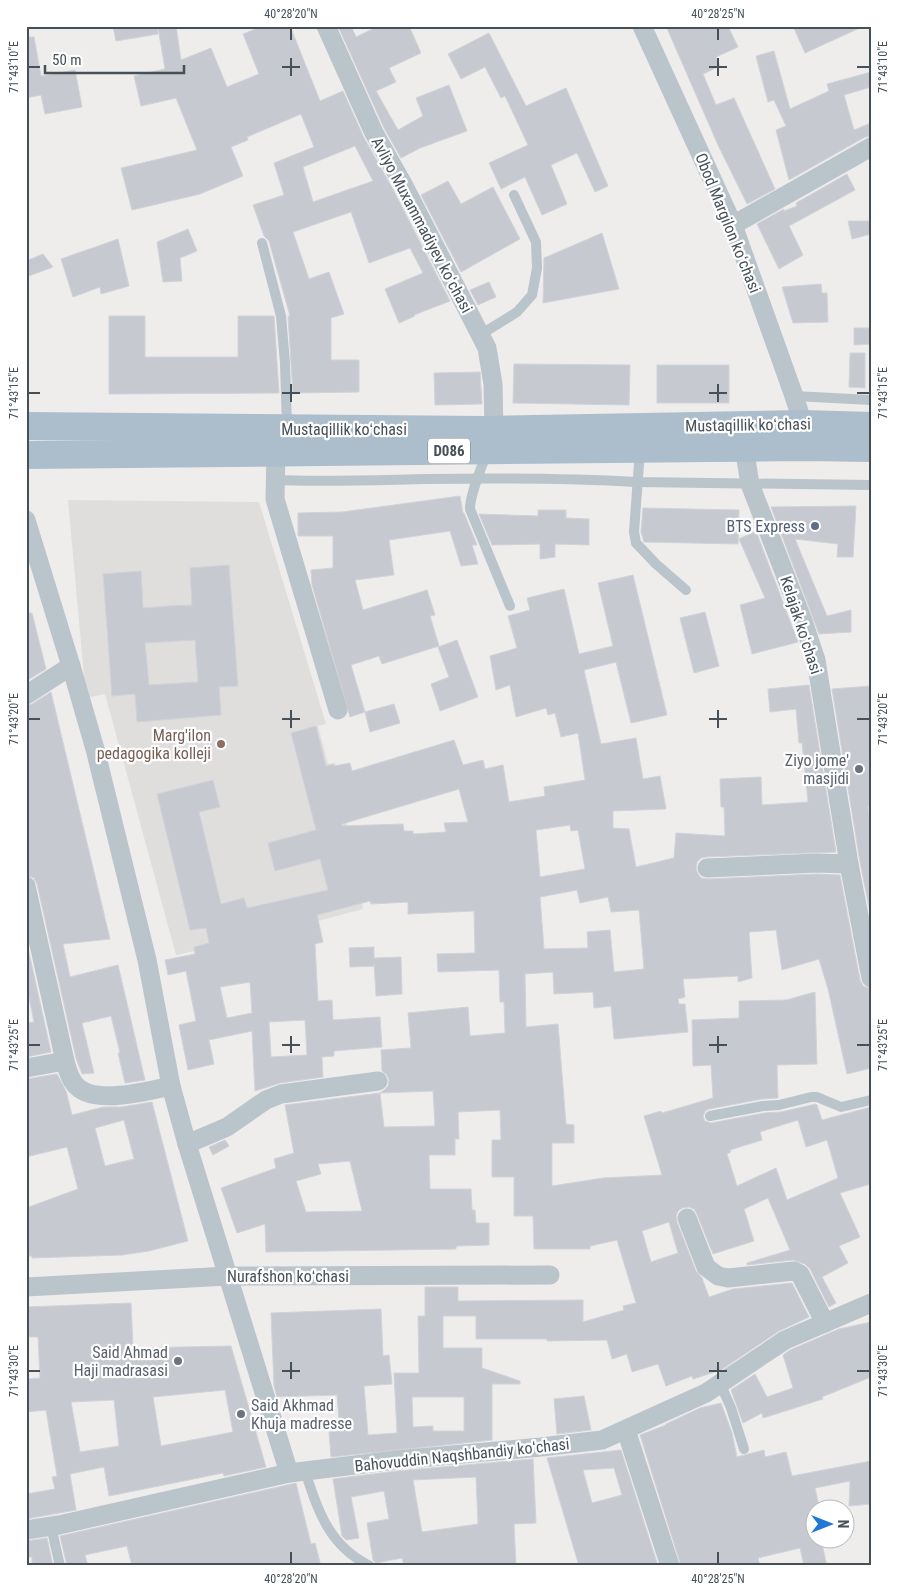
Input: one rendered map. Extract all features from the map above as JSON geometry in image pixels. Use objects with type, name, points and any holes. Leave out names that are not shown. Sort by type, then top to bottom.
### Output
[{"type":"main road","name":"Mustaqillik koʻchasi","points":[[26,426],[281,440],[491,440],[803,435],[871,448]]},
{"type":"main road","name":"Mustaqillik koʻchasi","points":[[491,440],[640,448],[744,447],[803,435],[871,426]]},
{"type":"main road","name":"Mustaqillik koʻchasi","points":[[26,455],[281,440]]},
{"type":"street","name":"Avliyo Muxammadiyev koʻchasi","points":[[326,26],[374,133],[404,186],[487,348],[493,384],[491,440]]},
{"type":"street","name":"Obod Margilon koʻchasi","points":[[642,26],[733,225],[794,396],[803,435]]},
{"type":"street","points":[[733,225],[871,147]]},
{"type":"street","points":[[281,440],[275,480],[275,499],[338,710]]},
{"type":"street","name":"Kelajak koʻchasi","points":[[744,447],[750,484],[803,621],[816,660],[849,864],[871,978]]},
{"type":"street","points":[[26,520],[95,749],[147,960],[171,1086],[187,1144],[228,1276],[297,1472]]},
{"type":"street","points":[[26,695],[71,666]]},
{"type":"street","points":[[707,868],[807,863],[849,864]]},
{"type":"street","points":[[26,886],[65,1061],[74,1083],[82,1091],[120,1096],[171,1086]]},
{"type":"street","points":[[26,1068],[65,1061]]},
{"type":"street","points":[[187,1144],[227,1127],[266,1100],[281,1094],[378,1081]]},
{"type":"street","points":[[687,1218],[706,1267],[718,1276],[728,1278],[794,1271],[800,1274],[825,1323]]},
{"type":"street","name":"Nurafshon koʻchasi","points":[[26,1287],[228,1276],[550,1275]]},
{"type":"street","name":"Bahovuddin Naqshbandiy koʻchasi","points":[[26,1530],[297,1472],[602,1440],[706,1393],[785,1340],[871,1303]]},
{"type":"street","points":[[626,1430],[670,1566]]},
{"type":"lane","points":[[480,335],[517,312],[532,295],[538,268],[536,242],[514,195]]},
{"type":"lane","points":[[262,243],[281,316],[285,363],[281,440]]},
{"type":"lane","points":[[794,396],[871,400]]},
{"type":"lane","points":[[491,440],[470,498],[470,509],[510,606]]},
{"type":"lane","points":[[640,448],[636,482],[634,532],[636,543],[656,564],[686,590]]},
{"type":"lane","points":[[275,480],[312,482],[478,479],[601,480],[871,485]]},
{"type":"lane","points":[[710,1116],[763,1106],[779,1105],[811,1097],[817,1097],[841,1107],[871,1100]]},
{"type":"lane","points":[[720,1383],[731,1408],[744,1449]]},
{"type":"lane","points":[[297,1472],[335,1539],[356,1559],[370,1566]]},
{"type":"lane","points":[[49,1526],[60,1566]]},
{"type":"shaded area","name":"Marg'ilon pedagogika kolleji","points":[[68,500],[259,502],[326,724],[318,726],[328,764],[335,763],[363,909],[255,938],[176,955],[105,694],[86,698]]},
{"type":"building","points":[[113,26],[176,26],[181,60],[211,48],[227,87],[259,74],[243,34],[263,26],[290,26],[320,101],[343,91],[364,138],[394,191],[450,301],[399,323],[385,289],[423,273],[410,248],[369,263],[351,212],[293,232],[309,279],[329,272],[344,314],[331,318],[331,360],[359,360],[359,392],[293,393],[288,316],[290,316],[269,241],[264,236],[253,205],[284,195],[274,163],[314,147],[301,114],[247,137],[248,140],[231,147],[243,176],[200,194],[132,210],[121,168],[197,150],[176,98],[141,106],[134,76],[165,69],[158,28],[158,34],[116,41]],"holes":[[[355,146],[373,181],[313,202],[303,167]]]},
{"type":"building","points":[[338,26],[351,26],[356,37],[379,26],[409,26],[421,53],[389,68],[396,82],[376,91],[398,130],[423,116],[416,98],[449,85],[467,131],[420,148],[401,158],[384,128]]},
{"type":"building","points":[[666,26],[728,26],[738,47],[716,57],[720,66],[703,74],[716,105],[734,98],[775,189],[747,204],[718,145]]},
{"type":"building","points":[[793,26],[864,26],[805,53]]},
{"type":"building","points":[[489,33],[526,106],[566,88],[608,186],[595,192],[577,153],[551,165],[567,204],[542,215],[525,177],[501,189],[489,163],[528,145],[505,96],[501,98],[485,67],[461,79],[448,54]]},
{"type":"building","points":[[26,37],[34,37],[41,76],[75,70],[82,107],[45,114],[41,95],[26,98]]},
{"type":"building","points":[[774,51],[790,109],[829,91],[827,84],[871,72],[871,87],[844,95],[854,130],[871,123],[871,136],[865,137],[789,180],[776,130],[786,126],[774,100],[768,102],[756,56]]},
{"type":"building","points":[[847,174],[855,190],[789,226],[803,255],[779,269],[757,224],[784,209],[784,211],[797,206],[796,203]]},
{"type":"building","points":[[448,181],[461,204],[493,187],[520,239],[461,272],[421,195]]},
{"type":"building","points":[[848,221],[871,221],[871,234],[852,239]]},
{"type":"building","points":[[188,229],[197,251],[180,258],[182,281],[163,282],[157,242]]},
{"type":"building","points":[[602,233],[619,289],[543,303],[544,258]]},
{"type":"building","points":[[118,239],[129,286],[101,294],[100,287],[73,297],[61,259]]},
{"type":"building","points":[[43,254],[53,267],[26,277],[26,261]]},
{"type":"building","points":[[489,282],[496,297],[478,305],[470,290]]},
{"type":"building","points":[[821,284],[822,293],[827,293],[828,322],[793,323],[782,287]]},
{"type":"building","points":[[109,316],[145,316],[145,357],[238,357],[238,316],[274,316],[279,393],[109,394]]},
{"type":"building","points":[[854,328],[871,328],[871,344],[854,345]]},
{"type":"building","points":[[850,353],[865,353],[865,388],[849,387]]},
{"type":"building","points":[[514,364],[630,365],[629,405],[513,403]]},
{"type":"building","points":[[657,365],[729,365],[729,403],[657,403]]},
{"type":"building","points":[[480,372],[482,404],[435,405],[434,373]]},
{"type":"building","points":[[460,496],[463,513],[477,545],[472,545],[478,564],[461,566],[450,531],[389,540],[394,575],[355,580],[363,610],[427,590],[435,615],[430,616],[439,646],[382,664],[379,656],[351,665],[365,712],[350,717],[312,585],[311,570],[333,568],[333,536],[298,536],[298,513],[342,512]]},
{"type":"building","points":[[856,506],[853,557],[837,557],[838,544],[795,539],[827,616],[851,610],[851,632],[819,634],[771,507]]},
{"type":"building","points":[[643,508],[739,510],[738,544],[644,542],[641,532]]},
{"type":"building","points":[[538,510],[566,510],[566,518],[589,519],[589,545],[555,544],[555,557],[540,559],[540,544],[492,545],[479,514],[538,516]]},
{"type":"building","points":[[756,531],[798,642],[752,654],[740,605],[765,598],[739,539]]},
{"type":"building","points":[[229,565],[238,686],[219,687],[221,715],[137,722],[135,694],[112,696],[103,574],[141,571],[143,608],[192,605],[190,568]],"holes":[[[195,640],[198,682],[149,685],[145,643]]]},
{"type":"building","points":[[633,575],[667,715],[631,723],[616,662],[584,670],[601,744],[636,738],[643,779],[660,776],[666,809],[613,811],[613,828],[629,829],[636,867],[674,858],[676,833],[725,836],[724,807],[721,807],[720,779],[761,777],[762,805],[808,802],[802,743],[799,743],[796,709],[770,712],[768,689],[809,685],[836,852],[706,857],[701,858],[697,862],[696,869],[701,878],[708,879],[817,874],[840,875],[860,980],[863,986],[871,989],[871,1068],[847,1074],[828,989],[819,959],[782,970],[776,930],[749,932],[752,978],[738,982],[738,976],[683,979],[685,997],[678,999],[679,1004],[685,1004],[688,1032],[614,1039],[611,1006],[594,1008],[593,992],[554,994],[553,972],[525,974],[526,1027],[558,1024],[566,1124],[574,1125],[574,1143],[552,1143],[552,1186],[603,1178],[662,1175],[644,1116],[661,1111],[662,1113],[713,1098],[711,1065],[693,1066],[692,1020],[739,1018],[739,1001],[786,1000],[815,992],[817,1064],[777,1065],[778,1098],[762,1099],[709,1109],[705,1111],[703,1117],[705,1121],[711,1123],[764,1113],[781,1112],[816,1104],[822,1120],[871,1107],[871,1184],[840,1193],[860,1237],[839,1246],[848,1263],[822,1277],[836,1303],[829,1307],[810,1269],[805,1264],[793,1260],[747,1265],[747,1263],[790,1250],[768,1198],[744,1209],[754,1241],[713,1254],[694,1209],[689,1207],[682,1208],[676,1216],[677,1222],[696,1271],[702,1278],[709,1297],[733,1289],[792,1283],[809,1317],[779,1331],[721,1370],[693,1379],[692,1376],[666,1386],[658,1364],[632,1372],[627,1354],[612,1359],[607,1340],[476,1339],[476,1316],[443,1316],[443,1348],[482,1348],[482,1368],[520,1381],[520,1384],[492,1384],[492,1440],[331,1457],[329,1432],[340,1431],[337,1395],[277,1397],[274,1386],[271,1313],[381,1309],[383,1356],[389,1355],[392,1384],[364,1386],[368,1435],[397,1433],[394,1373],[419,1373],[418,1316],[425,1316],[425,1287],[458,1287],[458,1301],[583,1300],[583,1322],[624,1310],[623,1306],[636,1303],[617,1240],[590,1246],[590,1249],[534,1249],[533,1216],[514,1216],[514,1177],[492,1177],[492,1140],[501,1140],[500,1110],[458,1112],[459,1139],[455,1139],[455,1155],[429,1155],[430,1189],[471,1189],[472,1210],[475,1210],[476,1223],[489,1223],[489,1245],[456,1246],[456,1249],[266,1252],[265,1224],[237,1233],[221,1188],[276,1168],[274,1159],[294,1153],[285,1105],[380,1093],[388,1086],[389,1080],[382,1071],[381,1050],[411,1048],[408,1013],[468,1007],[470,1036],[505,1033],[504,1002],[500,1002],[499,970],[438,972],[437,954],[475,953],[474,911],[408,914],[408,902],[371,904],[370,901],[317,915],[323,942],[315,944],[318,1001],[332,1000],[333,1020],[380,1017],[382,1047],[334,1051],[334,1056],[322,1057],[323,1077],[280,1083],[255,1091],[252,1031],[209,1040],[214,1064],[188,1070],[179,1025],[196,1021],[186,971],[168,975],[165,960],[195,954],[194,947],[209,943],[206,928],[190,930],[157,794],[213,780],[220,807],[199,812],[221,904],[244,898],[247,908],[328,890],[320,859],[275,871],[268,843],[316,830],[291,733],[316,726],[326,766],[350,763],[352,771],[454,740],[463,765],[483,760],[485,769],[503,765],[509,802],[545,796],[544,787],[585,780],[578,733],[561,737],[555,713],[548,715],[546,708],[516,717],[510,685],[496,690],[490,656],[517,648],[508,616],[530,610],[527,598],[564,589],[579,654],[613,646],[598,583]],"holes":[[[459,789],[468,822],[444,823],[446,832],[413,834],[413,831],[404,831],[403,824],[342,826],[342,824]],[[570,825],[571,831],[578,830],[585,869],[540,877],[536,830]],[[577,890],[580,903],[608,897],[611,912],[639,910],[644,969],[614,972],[610,930],[587,932],[588,948],[544,949],[540,897]],[[250,982],[252,1013],[227,1018],[220,987]],[[305,1020],[307,1055],[271,1057],[269,1022]],[[433,1091],[435,1126],[384,1127],[380,1093]],[[798,1120],[806,1147],[827,1140],[838,1178],[787,1200],[776,1168],[737,1186],[727,1154],[731,1152],[730,1150],[762,1140],[760,1132]],[[350,1161],[362,1211],[306,1212],[296,1181],[321,1174],[318,1164]],[[669,1222],[678,1253],[651,1262],[642,1231]],[[412,1397],[464,1397],[464,1431],[433,1431],[433,1426],[413,1427]]]},
{"type":"building","points":[[705,612],[719,666],[694,673],[680,618]]},
{"type":"building","points":[[26,613],[32,613],[46,669],[26,681]]},
{"type":"building","points":[[457,640],[478,697],[440,711],[431,684],[449,677],[438,647]]},
{"type":"building","points":[[871,686],[871,806],[868,806],[871,829],[871,917],[860,862],[832,689]]},
{"type":"building","points":[[51,692],[110,939],[63,944],[70,977],[118,965],[145,1080],[125,1083],[111,1016],[82,1023],[94,1073],[82,1074],[76,1058],[37,884],[34,878],[26,875],[26,706]]},
{"type":"building","points":[[394,704],[400,723],[370,732],[365,712]]},
{"type":"building","points":[[26,939],[51,1052],[26,1057],[26,1023],[34,1022],[26,983]]},
{"type":"building","points":[[374,947],[374,958],[401,957],[402,994],[376,996],[374,966],[350,967],[349,948]]},
{"type":"building","points":[[57,1074],[66,1091],[72,1115],[103,1107],[121,1107],[152,1102],[188,1241],[149,1251],[122,1255],[32,1258],[32,1256],[26,1256],[26,1208],[78,1189],[67,1147],[26,1157],[26,1079]],"holes":[[[124,1120],[134,1159],[105,1166],[95,1128]]]},
{"type":"building","points":[[225,1140],[229,1146],[213,1155],[209,1147]]},
{"type":"building","points":[[131,1303],[133,1348],[231,1346],[266,1467],[224,1476],[223,1473],[109,1496],[104,1467],[70,1474],[76,1510],[26,1519],[26,1494],[55,1489],[52,1477],[57,1476],[46,1410],[26,1412],[26,1379],[40,1378],[38,1337],[29,1337],[26,1307]],"holes":[[[225,1390],[233,1432],[161,1446],[153,1397]],[[114,1400],[119,1446],[80,1452],[71,1402]]]},
{"type":"building","points":[[871,1322],[871,1377],[822,1397],[823,1399],[763,1418],[762,1413],[743,1423],[731,1390],[755,1374],[767,1397],[793,1388],[783,1355],[790,1350],[839,1329]]},
{"type":"building","points":[[584,1396],[591,1430],[557,1434],[554,1399]]},
{"type":"building","points":[[721,1403],[732,1433],[737,1457],[764,1450],[765,1457],[786,1452],[792,1476],[871,1461],[871,1504],[854,1506],[854,1500],[849,1500],[850,1481],[815,1488],[818,1500],[804,1500],[804,1550],[823,1550],[827,1566],[804,1566],[800,1548],[758,1558],[760,1566],[681,1566],[640,1435],[666,1425],[700,1408]]},
{"type":"building","points":[[621,1450],[658,1566],[579,1566],[547,1458]],"holes":[[[614,1468],[622,1495],[592,1503],[583,1470]]]},
{"type":"building","points":[[533,1459],[536,1523],[514,1524],[516,1566],[404,1566],[402,1558],[376,1563],[373,1560],[367,1523],[389,1519],[384,1491],[351,1497],[359,1538],[346,1540],[342,1536],[333,1479],[397,1471]],"holes":[[[476,1477],[478,1524],[422,1532],[413,1480]]]},
{"type":"building","points":[[296,1483],[311,1544],[315,1543],[321,1566],[132,1566],[127,1546],[85,1555],[88,1566],[67,1566],[60,1536]]},
{"type":"building","points":[[47,1538],[53,1566],[32,1566],[32,1557],[28,1557],[26,1541]]},
{"type":"place","name":"BTS Express","points":[[815,526]]},
{"type":"place","name":"Marg'ilon pedagogika kolleji","points":[[221,744]]},
{"type":"place","name":"Ziyo jome' masjidi","points":[[859,769]]},
{"type":"place","name":"Said Ahmad Haji madrasasi","points":[[178,1361]]},
{"type":"place","name":"Said Akhmad Khuja madresse","points":[[241,1414]]}]
